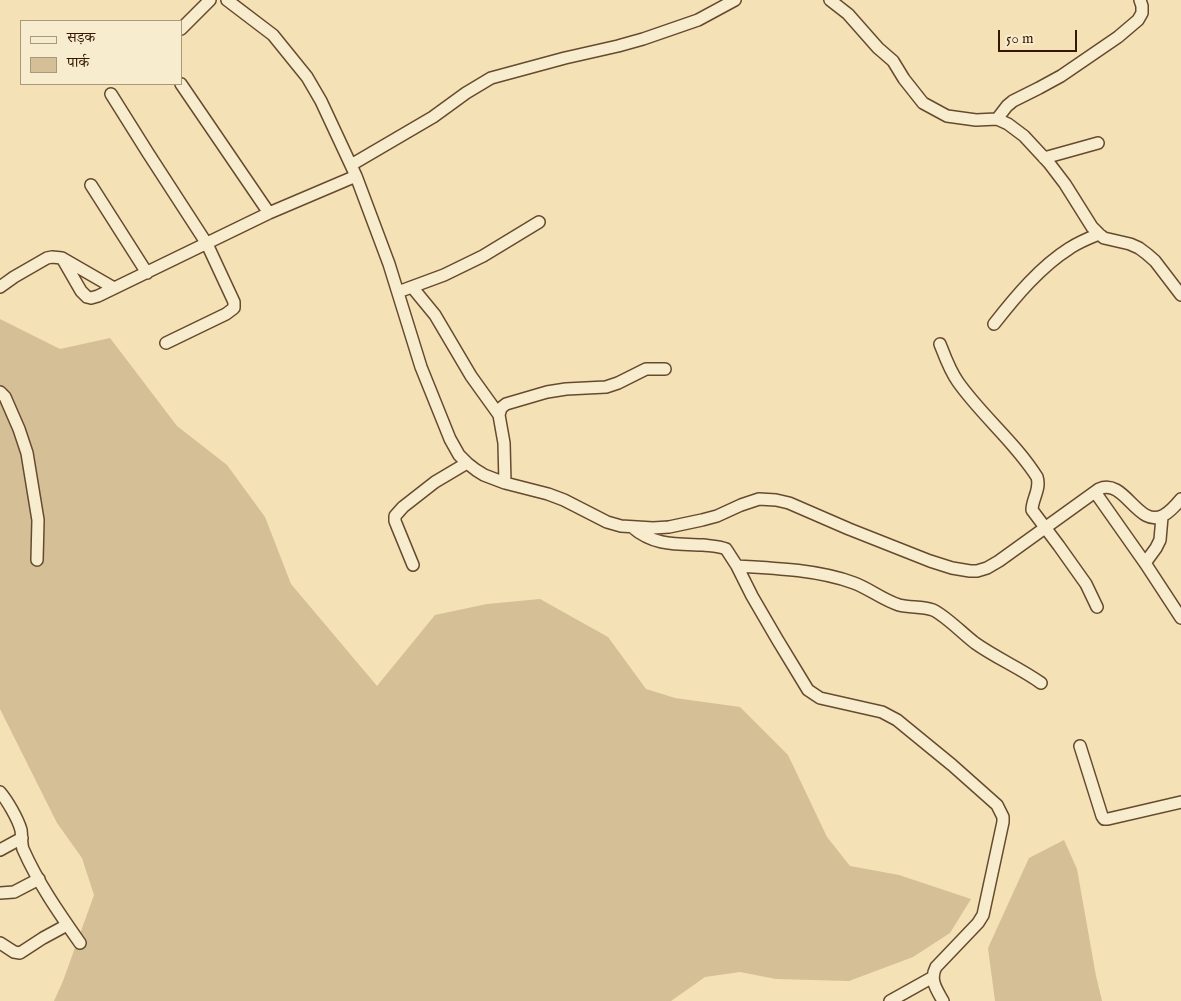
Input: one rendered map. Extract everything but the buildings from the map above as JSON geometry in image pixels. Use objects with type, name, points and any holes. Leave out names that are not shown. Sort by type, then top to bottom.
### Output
[{"type":"street","points":[[182,28],[210,0]]},
{"type":"street","points":[[227,0],[273,35],[306,77],[321,101],[356,176],[389,264],[421,367],[450,439],[459,455],[484,475],[575,504],[607,522],[632,527],[653,528],[702,520],[759,499],[789,502],[848,529],[952,568],[970,571],[987,568],[999,561],[1104,487],[1112,488],[1148,517],[1153,518],[1169,512],[1181,499]]},
{"type":"street","points":[[351,165],[433,117],[466,93],[491,78],[643,39],[698,20],[735,0]]},
{"type":"street","points":[[830,0],[848,14],[878,48],[893,60],[904,79],[923,103],[947,116],[976,120],[997,119],[1008,124],[1024,136],[1064,184],[1083,214],[1099,234],[1104,238],[1139,248],[1155,261],[1181,295]]},
{"type":"street","points":[[997,119],[1013,101],[1061,76],[1118,37],[1138,20],[1142,13],[1140,0]]},
{"type":"street","points":[[182,85],[269,213]]},
{"type":"street","points":[[111,94],[207,244],[234,302],[234,308],[226,314],[166,343]]},
{"type":"street","points":[[1044,158],[1098,143]]},
{"type":"street","points":[[62,258],[80,291],[91,298],[147,273],[269,213],[356,176]]},
{"type":"street","points":[[91,185],[147,273]]},
{"type":"street","points":[[398,292],[444,275],[483,256],[540,222]]},
{"type":"street","points":[[994,324],[1014,297],[1050,262],[1071,247],[1099,234]]},
{"type":"street","points":[[0,287],[14,277],[52,257],[62,258],[114,288]]},
{"type":"street","points":[[412,287],[435,315],[471,376],[499,415]]},
{"type":"street","points":[[940,344],[958,382],[1000,430],[1037,477],[1039,487],[1032,504],[1032,510],[1086,584],[1097,607]]},
{"type":"street","points":[[505,483],[505,454],[499,415],[501,408],[506,404],[547,392],[606,387],[646,369],[665,369]]},
{"type":"street","points":[[0,392],[5,397],[27,453],[38,520],[37,560]]},
{"type":"street","points":[[413,566],[395,521],[395,516],[403,507],[427,488],[467,463]]},
{"type":"street","points":[[1095,492],[1181,618]]},
{"type":"street","points":[[1145,563],[1160,540],[1162,516]]},
{"type":"street","points":[[632,527],[640,534],[652,540],[722,548],[729,552],[777,639],[808,690],[820,698],[882,712],[897,720],[975,784],[997,805],[1004,822],[983,915],[933,973],[934,984],[943,1001]]},
{"type":"street","points":[[737,566],[824,575],[854,583],[899,605],[929,609],[938,613],[976,643],[1041,682]]},
{"type":"street","points":[[1080,746],[1104,819],[1181,802]]},
{"type":"street","points":[[0,792],[18,822],[23,848],[39,879],[53,904],[80,943]]},
{"type":"street","points":[[0,850],[22,838]]},
{"type":"street","points":[[0,893],[14,892],[39,879]]},
{"type":"street","points":[[0,943],[14,952],[20,952],[67,925]]},
{"type":"street","points":[[890,1001],[933,977]]},
{"type":"green space","points":[[0,319],[60,349],[110,338],[177,426],[227,465],[265,517],[291,584],[377,686],[435,615],[487,604],[540,599],[608,637],[646,689],[675,698],[740,707],[788,755],[827,837],[850,866],[899,875],[971,899],[950,933],[913,957],[849,981],[776,979],[740,972],[705,977],[671,1001],[54,1001],[94,895],[82,858],[57,823],[0,709]]},
{"type":"green space","points":[[1064,840],[1077,869],[1102,1001],[995,1001],[988,948],[1029,858]]}]
